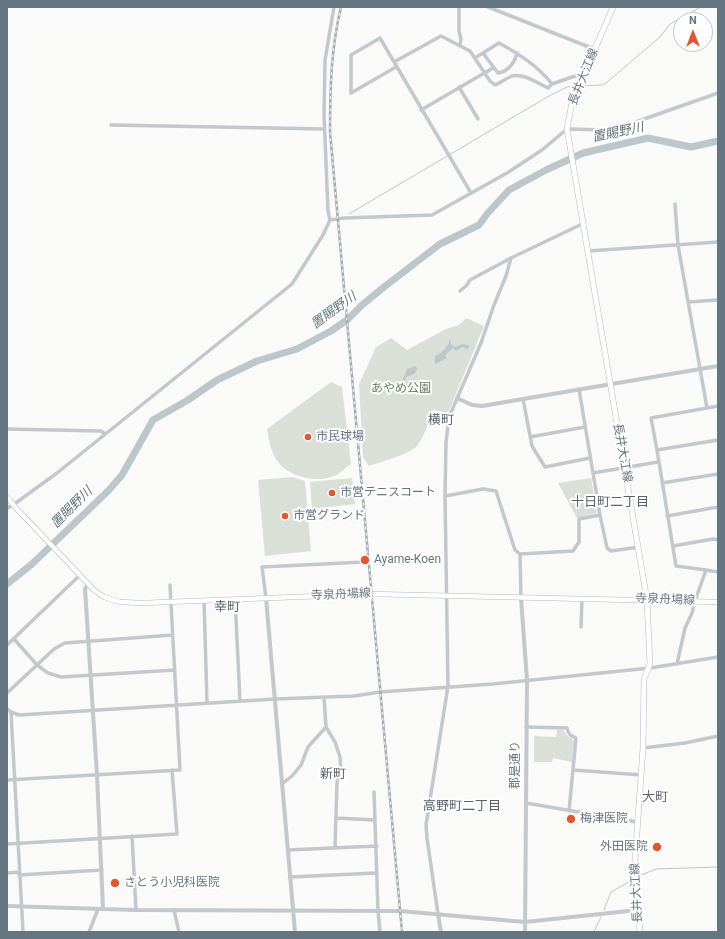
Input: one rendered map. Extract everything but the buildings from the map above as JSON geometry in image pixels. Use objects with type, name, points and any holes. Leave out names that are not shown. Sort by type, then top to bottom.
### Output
[{"type":"main road","name":"長井大江線","points":[[613,7],[578,86],[572,102],[566,129],[647,600],[650,668],[644,678],[642,775],[634,874],[640,932]]},
{"type":"main road","name":"寺泉舟場線","points":[[7,497],[94,591],[104,597],[120,602],[171,602],[372,594],[718,602]]},
{"type":"street","points":[[7,508],[15,507],[292,284],[323,235],[330,220],[324,129],[325,60],[334,7]]},
{"type":"street","points":[[459,7],[460,45]]},
{"type":"street","points":[[488,7],[594,49]]},
{"type":"street","points":[[394,62],[440,36],[470,51],[476,58],[484,73],[495,85],[511,76],[525,77],[548,88],[552,84],[583,74]]},
{"type":"street","points":[[396,67],[351,93],[351,55],[380,38],[471,193]]},
{"type":"street","points":[[476,58],[499,43],[517,53],[544,74],[552,84]]},
{"type":"street","points":[[483,53],[498,73],[502,73],[515,61],[517,53]]},
{"type":"street","points":[[421,110],[493,68]]},
{"type":"street","points":[[460,87],[478,119]]},
{"type":"street","points":[[330,220],[344,218],[432,215],[513,170],[542,150],[566,129],[605,130],[630,124],[718,93]]},
{"type":"street","points":[[111,125],[324,129]]},
{"type":"street","points":[[675,204],[678,245],[707,408]]},
{"type":"street","points":[[460,292],[470,280],[511,258],[582,224]]},
{"type":"street","points":[[588,251],[718,242]]},
{"type":"street","points":[[441,932],[426,825],[448,686],[445,496],[446,442],[449,417],[481,343],[506,276],[511,258]]},
{"type":"street","points":[[688,302],[718,300]]},
{"type":"street","points":[[457,398],[472,405],[482,406],[718,366]]},
{"type":"street","points":[[579,390],[607,548],[611,551],[639,547]]},
{"type":"street","points":[[523,400],[532,446],[545,467],[590,458]]},
{"type":"street","points":[[718,406],[651,418],[676,566],[718,572]]},
{"type":"street","points":[[530,437],[585,427]]},
{"type":"street","points":[[7,429],[101,431],[105,434]]},
{"type":"street","points":[[657,450],[718,440]]},
{"type":"street","points":[[593,473],[658,462]]},
{"type":"street","points":[[662,483],[718,474]]},
{"type":"street","points":[[445,496],[483,489],[496,491],[515,550],[520,554],[573,551],[580,542],[579,520],[600,515]]},
{"type":"street","points":[[667,516],[718,507]]},
{"type":"street","points":[[673,546],[713,539],[718,540]]},
{"type":"street","points":[[520,554],[521,598]]},
{"type":"street","points":[[295,932],[262,567],[364,562]]},
{"type":"street","points":[[677,664],[686,628],[706,570]]},
{"type":"street","points":[[7,645],[78,574]]},
{"type":"street","points":[[88,584],[85,589],[102,870],[101,909],[89,932]]},
{"type":"street","points":[[7,780],[97,776],[180,770],[170,585]]},
{"type":"street","name":"郡是通り","points":[[521,598],[527,680],[525,932]]},
{"type":"street","points":[[235,599],[240,701]]},
{"type":"street","points":[[581,627],[582,599]]},
{"type":"street","points":[[204,600],[208,703]]},
{"type":"street","points":[[7,693],[54,648],[66,643],[173,635]]},
{"type":"street","points":[[14,639],[37,665],[48,673],[61,677],[175,670]]},
{"type":"street","points":[[7,709],[19,715],[274,699],[354,696],[380,692],[493,684],[650,668],[718,657]]},
{"type":"street","points":[[324,697],[326,727],[336,742],[340,758],[341,771],[337,782],[335,848]]},
{"type":"street","points":[[11,712],[23,932]]},
{"type":"street","points":[[282,784],[292,776],[301,765],[308,747],[326,727]]},
{"type":"street","points":[[526,727],[567,728],[571,736],[576,738],[569,811]]},
{"type":"street","points":[[643,748],[718,736]]},
{"type":"street","points":[[7,748],[12,748]]},
{"type":"street","points":[[7,844],[177,834],[172,770]]},
{"type":"street","points":[[573,770],[642,775]]},
{"type":"street","points":[[374,792],[380,932]]},
{"type":"street","points":[[526,803],[637,822]]},
{"type":"street","points":[[336,818],[375,820]]},
{"type":"street","points":[[132,836],[136,910]]},
{"type":"street","points":[[288,850],[377,846]]},
{"type":"street","points":[[7,873],[19,874],[102,870]]},
{"type":"street","points":[[290,877],[377,873]]},
{"type":"street","points":[[7,906],[136,910],[400,910],[525,922],[638,910]]},
{"type":"street","points":[[174,910],[179,932]]},
{"type":"green space","name":"あやめ公園","points":[[466,318],[484,326],[448,413],[433,410],[424,435],[416,447],[400,455],[369,466],[363,457],[359,384],[376,347],[391,338],[407,350],[446,329],[459,325]]},
{"type":"green space","name":"市民球場","points":[[331,382],[342,387],[351,464],[336,475],[326,478],[310,479],[302,477],[287,470],[276,459],[271,448],[267,429]]},
{"type":"green space","name":"市営グランド","points":[[292,477],[305,481],[311,551],[265,556],[258,480]]},
{"type":"green space","name":"市営テニスコート","points":[[352,478],[355,504],[312,509],[310,482]]},
{"type":"green space","points":[[591,478],[597,513],[577,518],[558,483]]},
{"type":"green space","points":[[557,730],[563,730],[574,740],[572,762],[553,758],[552,762],[534,762],[534,736],[556,737]]},
{"type":"shaded area","points":[[450,339],[451,344],[455,347],[463,344],[470,346],[468,349],[462,347],[456,351],[453,348],[445,355],[447,358],[435,364],[435,356],[445,349]]},
{"type":"shaded area","points":[[416,366],[416,372],[406,377],[400,390],[396,390],[395,385],[403,379],[407,369]]},
{"type":"waterway","points":[[581,86],[601,85],[606,83],[660,37],[670,24],[701,7]]},
{"type":"waterway","points":[[349,214],[549,96],[567,87],[576,86]]},
{"type":"waterway","name":"置賜野川","points":[[7,584],[32,564],[109,490],[122,475],[153,420],[188,400],[217,380],[257,361],[297,349],[331,331],[347,320],[362,305],[384,287],[440,244],[479,225],[509,190],[546,170],[583,153],[648,138],[691,147],[718,141]]},
{"type":"waterway","points":[[639,876],[656,869],[718,867]]},
{"type":"waterway","points":[[604,910],[611,892],[632,880]]},
{"type":"waterway","points":[[594,932],[601,917]]},
{"type":"railway","points":[[341,7],[335,38],[332,69],[330,132],[402,932]]},
{"type":"place","name":"市民球場","points":[[308,437]]},
{"type":"place","name":"市営テニスコート","points":[[332,493]]},
{"type":"place","name":"市営グランド","points":[[285,516]]},
{"type":"place","name":"Ayame-Koen","points":[[365,560]]},
{"type":"place","name":"梅津医院","points":[[571,819]]},
{"type":"place","name":"外田医院","points":[[657,847]]},
{"type":"place","name":"さとう小児科医院","points":[[115,883]]},
{"type":"district","name":"横町","points":[[441,421]]},
{"type":"district","name":"十日町二丁目","points":[[610,503]]},
{"type":"district","name":"幸町","points":[[227,608]]},
{"type":"district","name":"新町","points":[[333,775]]},
{"type":"district","name":"大町","points":[[655,798]]},
{"type":"district","name":"高野町二丁目","points":[[462,807]]}]
